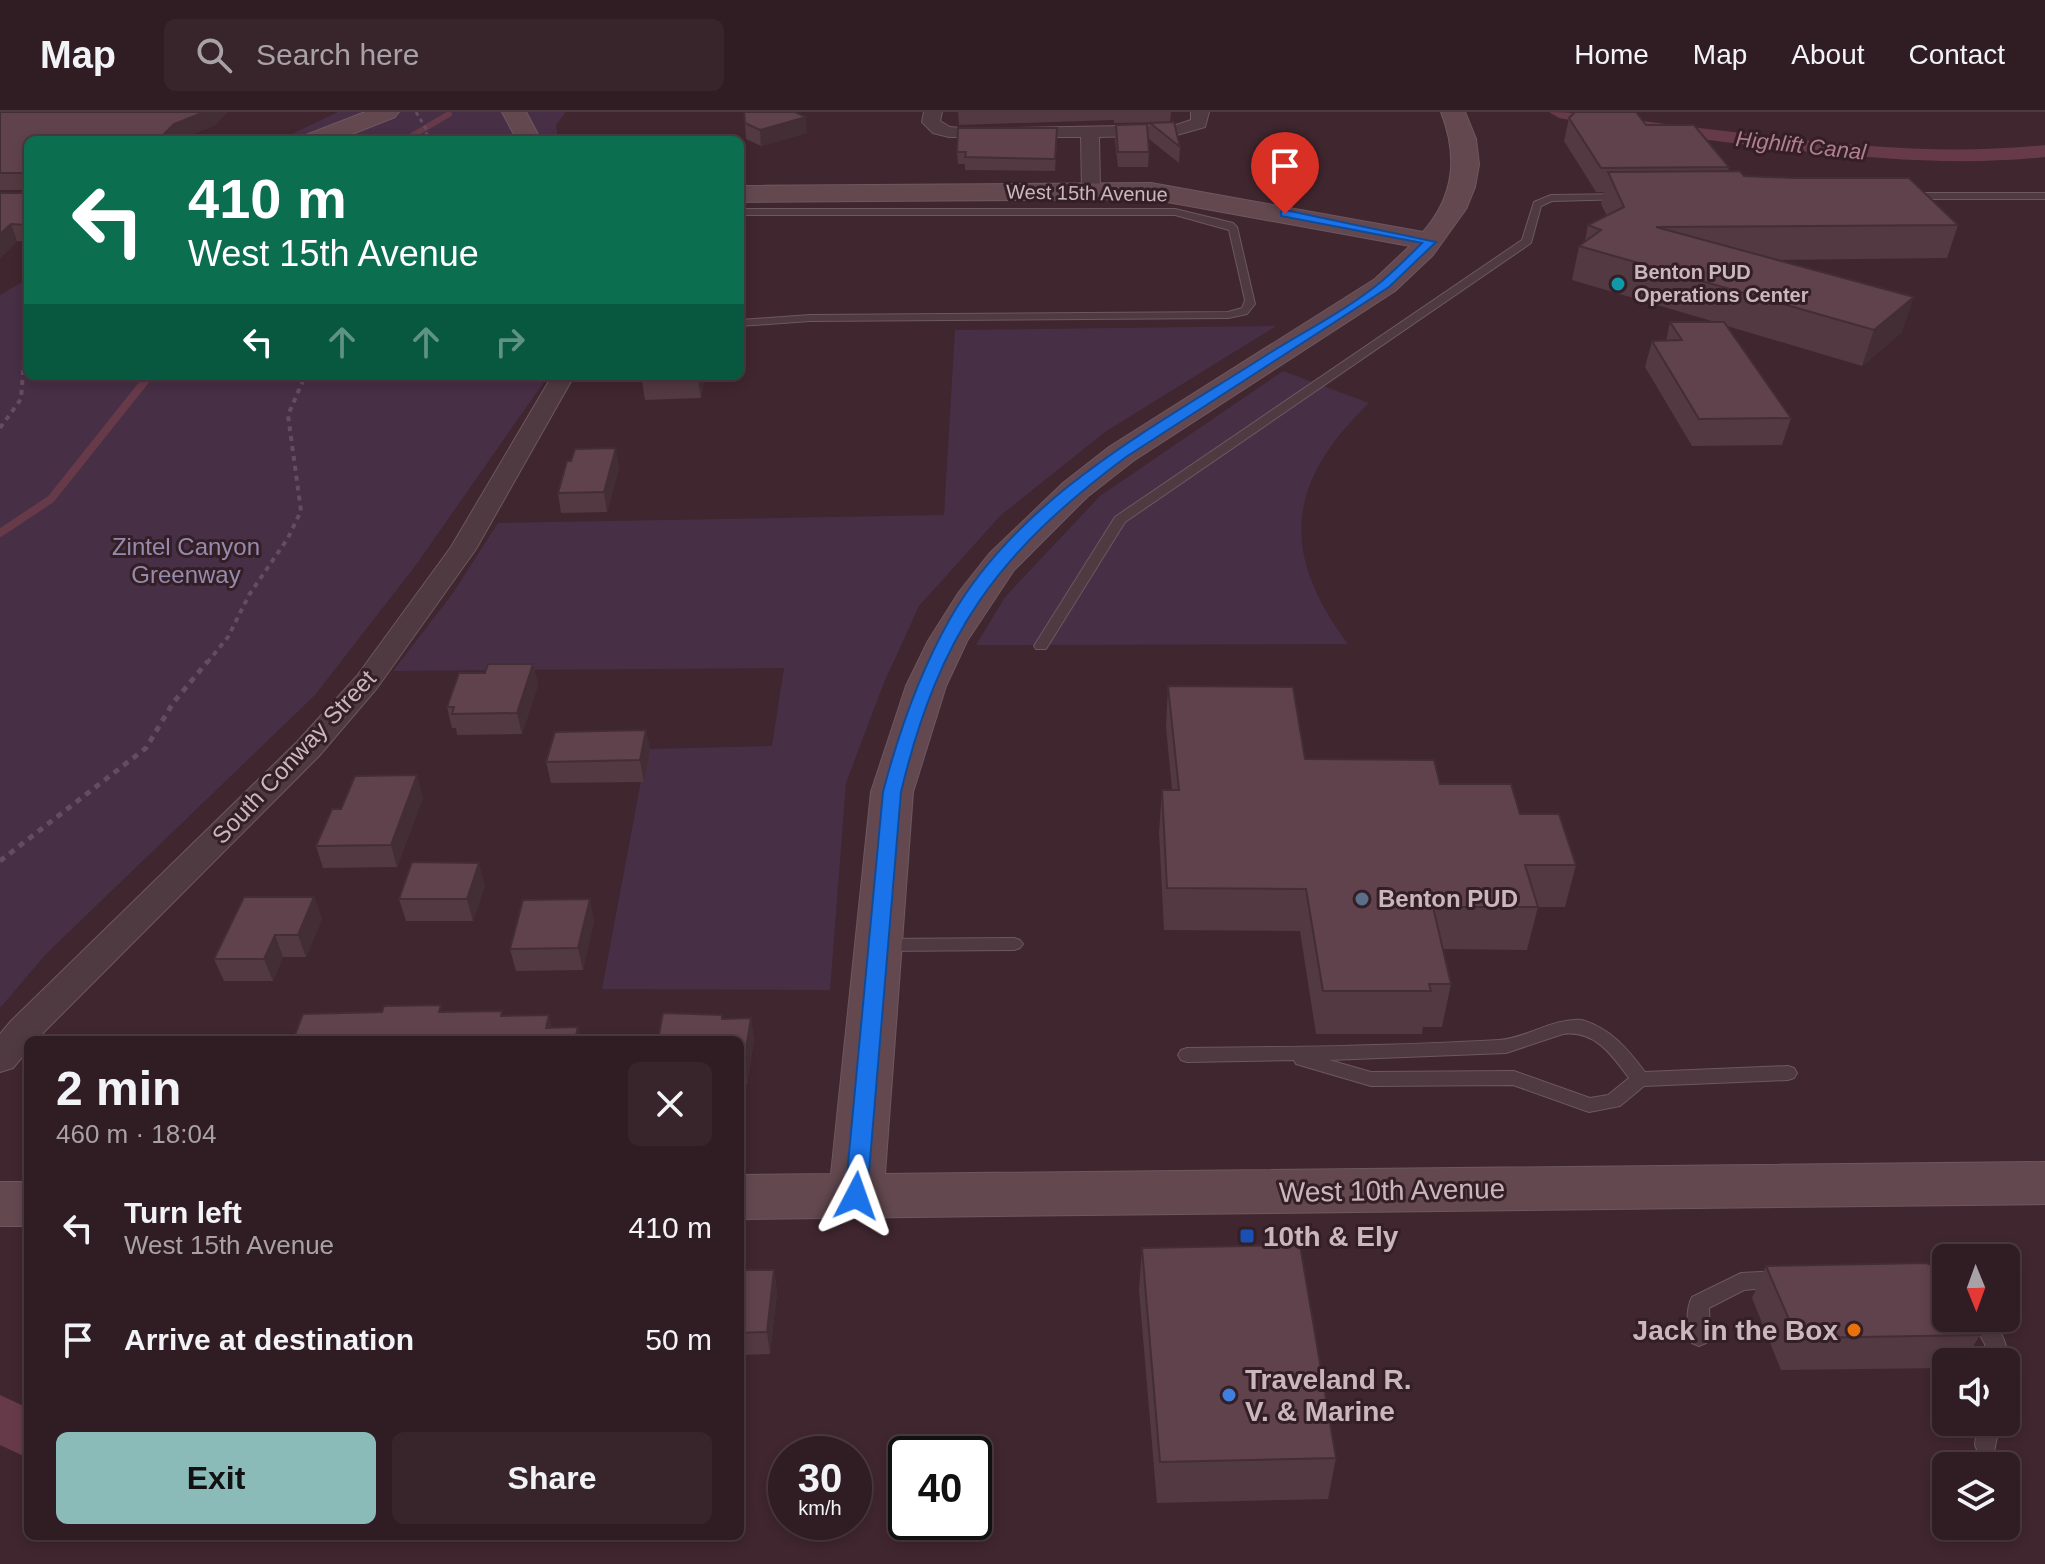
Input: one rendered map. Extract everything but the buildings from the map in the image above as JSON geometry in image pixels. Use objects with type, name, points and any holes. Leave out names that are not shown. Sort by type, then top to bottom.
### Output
[{"type":"street","points":[[325,136],[387,112]]},
{"type":"street","points":[[514,112],[527,136]]},
{"type":"street","points":[[856,1196],[892,792],[907,733],[925,684],[959,616],[996,565],[1037,522],[1084,481],[1121,454],[1385,285],[1430,242],[1450,217],[1465,178],[1464,141],[1453,112]]},
{"type":"street","points":[[936,121],[970,134],[1167,131],[1196,120]]},
{"type":"street","points":[[1090,132],[1093,200]]},
{"type":"street","name":"West 15th Avenue","points":[[744,194],[1093,200],[1195,197],[1430,242]]},
{"type":"street","name":"South Conway Street","points":[[0,1058],[24,1030],[308,749],[367,682],[463,549],[561,380]]},
{"type":"street","name":"West 10th Avenue","points":[[744,1197],[2045,1183]]},
{"type":"street","points":[[0,1204],[24,1204]]},
{"type":"lane","points":[[1901,196],[2045,196]]},
{"type":"lane","points":[[1041,646],[1120,520],[1527,241],[1537,204],[1551,198],[1646,197]]},
{"type":"lane","points":[[744,212],[1093,200],[1175,212],[1230,225],[1234,229],[1250,307],[1244,313],[1228,315],[810,318],[744,323]]},
{"type":"lane","points":[[876,945],[1014,944]]},
{"type":"lane","points":[[1187,1055],[1408,1054],[1521,1045],[1566,1026],[1592,1030],[1616,1049],[1640,1079]]},
{"type":"lane","points":[[1281,1053],[1371,1079],[1514,1078],[1589,1105],[1613,1101],[1640,1079],[1788,1073]]},
{"type":"lane","points":[[1699,1337],[1699,1303],[1741,1282],[1800,1279]]},
{"type":"path","points":[[416,112],[426,127],[423,136]]},
{"type":"path","points":[[0,428],[21,399],[24,359]]},
{"type":"path","points":[[0,861],[146,748],[173,703],[228,637],[249,595],[288,538],[301,511],[288,415],[303,380]]},
{"type":"green space","points":[[338,112],[566,112],[556,125],[557,136],[287,136]]},
{"type":"green space","name":"Zintel Canyon Greenway","points":[[24,281],[24,380],[545,380],[416,565],[315,695],[46,954],[0,1008],[0,295]]},
{"type":"green space","points":[[1276,326],[1105,432],[1001,515],[919,606],[883,685],[846,783],[830,990],[602,989],[647,749],[772,746],[784,668],[393,671],[453,593],[498,523],[944,515],[955,330]]},
{"type":"green space","points":[[1283,371],[1369,403],[1321,461],[1308,490],[1302,519],[1303,548],[1311,579],[1348,644],[976,645],[1005,597],[1100,496]]},
{"type":"waterway","name":"Highlift Canal","points":[[1559,112],[1678,132],[1901,155],[1990,157],[2045,151]]},
{"type":"waterway","points":[[412,136],[449,114]]},
{"type":"waterway","points":[[0,533],[51,499],[146,380]]},
{"type":"waterway","points":[[0,1417],[24,1433]]},
{"type":"place","name":"Benton PUD Operations Center","points":[[1618,284]]},
{"type":"place","name":"Benton PUD","points":[[1362,899]]},
{"type":"place","name":"10th & Ely","points":[[1247,1236]]},
{"type":"place","name":"Jack in the Box","points":[[1854,1330]]},
{"type":"place","name":"Traveland R. V. & Marine","points":[[1229,1395]]},
{"type":"route","points":[[856,1196],[892,792],[907,733],[925,684],[959,616],[996,565],[1037,522],[1084,481],[1121,454],[1385,285],[1430,242],[1285,214]]}]
